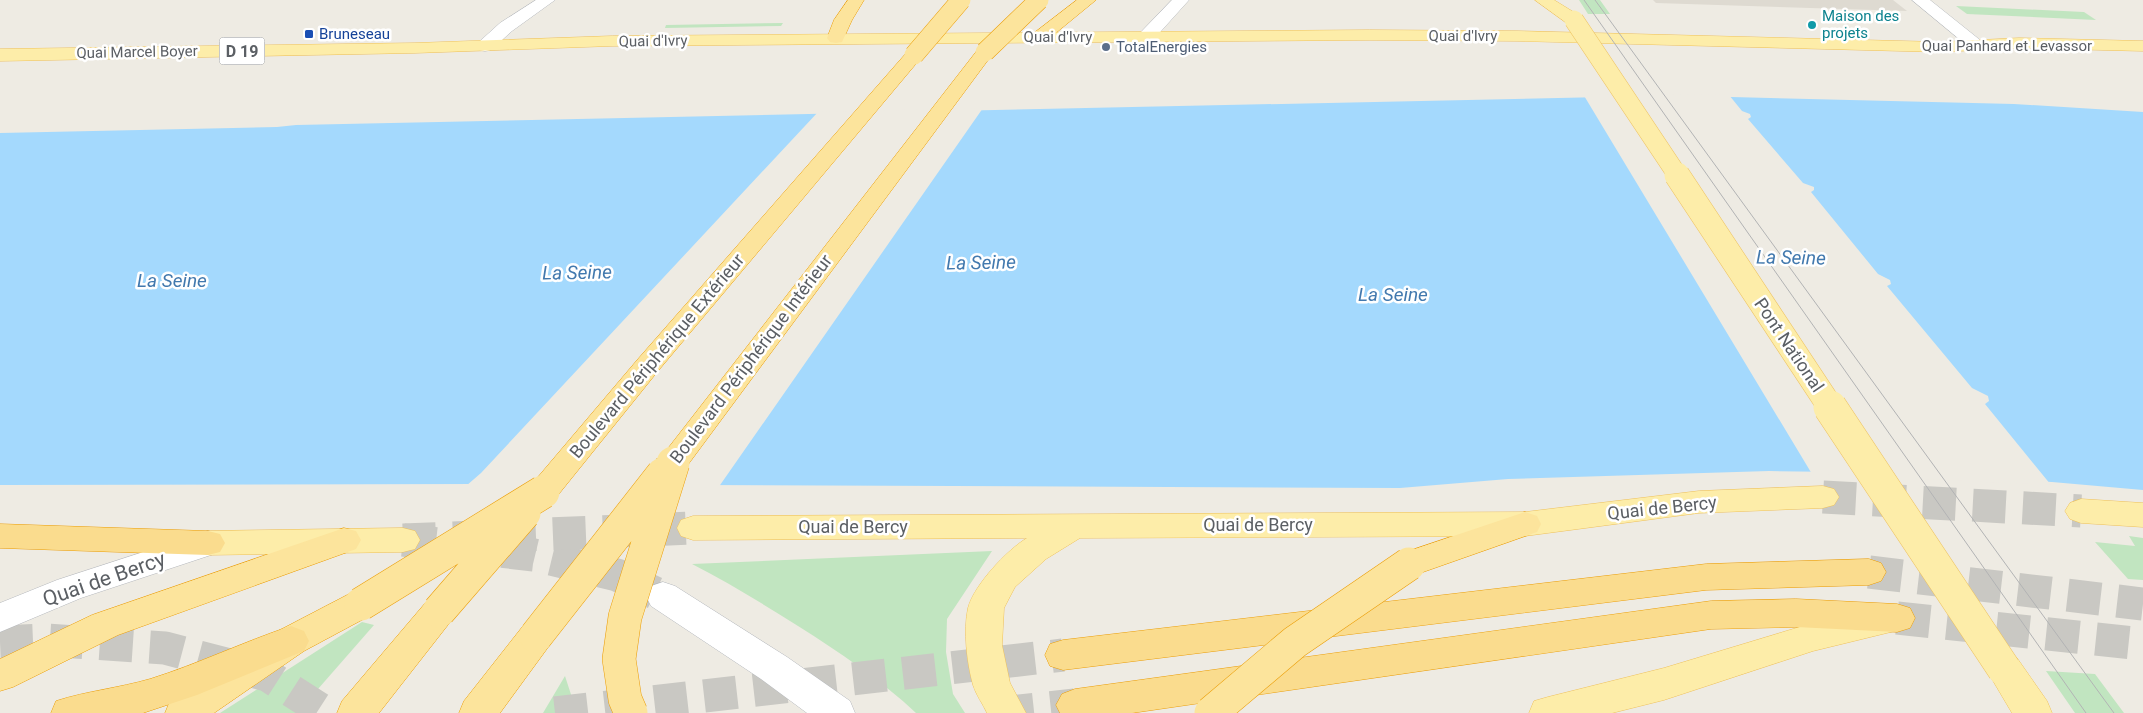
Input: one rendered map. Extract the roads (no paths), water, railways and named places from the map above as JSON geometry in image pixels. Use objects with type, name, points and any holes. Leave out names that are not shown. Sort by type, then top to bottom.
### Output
[{"type":"highway","points":[[836,38],[843,20],[856,0]]},
{"type":"highway","points":[[914,55],[942,0]]},
{"type":"highway","name":"Boulevard Périphérique Extérieur","points":[[356,713],[439,611],[543,492],[648,365],[961,0]]},
{"type":"highway","name":"Boulevard Périphérique Intérieur","points":[[478,713],[536,636],[673,463],[985,52],[1017,0]]},
{"type":"highway","points":[[985,52],[1039,0]]},
{"type":"highway","points":[[1040,37],[1088,0]]},
{"type":"highway","points":[[631,713],[625,700],[619,659],[625,617],[673,463]]},
{"type":"highway","points":[[70,713],[137,699],[184,684],[291,641],[361,604],[543,492]]},
{"type":"highway","points":[[1211,713],[1295,642],[1410,564],[1525,524]]},
{"type":"highway","points":[[0,536],[208,543]]},
{"type":"highway","points":[[0,676],[104,625],[344,540]]},
{"type":"highway","points":[[1063,655],[1706,577],[1868,572]]},
{"type":"highway","points":[[1075,705],[1711,615],[1796,613],[1897,618]]},
{"type":"highway","points":[[184,713],[291,641]]},
{"type":"main road","points":[[485,46],[506,27],[547,0]]},
{"type":"main road","points":[[1147,36],[1181,0]]},
{"type":"main road","points":[[1920,0],[1976,44]]},
{"type":"main road","points":[[1545,1],[1570,8]]},
{"type":"main road","name":"Pont National","points":[[1570,8],[2033,713]]},
{"type":"main road","name":"Quai d'Ivry","points":[[485,46],[612,41],[1147,36],[1488,36],[1691,42]]},
{"type":"main road","name":"Quai Panhard et Levassor","points":[[1691,42],[1940,47],[2019,43],[2143,46]]},
{"type":"main road","name":"Quai Marcel Boyer","points":[[0,55],[485,46]]},
{"type":"main road","name":"Quai de Bercy","points":[[693,528],[1525,524],[1698,502],[1822,497]]},
{"type":"main road","points":[[2081,511],[2143,515]]},
{"type":"main road","points":[[1007,713],[992,686],[984,646],[986,608],[1003,578],[1034,550],[1075,526]]},
{"type":"main road","points":[[208,543],[403,540]]},
{"type":"main road","name":"Quai de Bercy","points":[[0,618],[69,589],[208,543]]},
{"type":"main road","points":[[663,596],[774,668],[836,713]]},
{"type":"main road","points":[[1548,713],[1664,684],[1813,636],[1897,618]]},
{"type":"water","name":"La Seine","points":[[1604,97],[1731,97],[2014,104],[2143,112],[2143,490],[2052,482],[1841,472],[1769,471],[1508,479],[1400,488],[475,484],[0,485],[0,133]]},
{"type":"tunnel","points":[[1823,497],[2081,511]]},
{"type":"tunnel","points":[[403,540],[693,528]]},
{"type":"tunnel","points":[[403,540],[534,555],[617,575],[655,593]]},
{"type":"tunnel","points":[[1869,572],[2143,604]]},
{"type":"tunnel","points":[[1897,618],[2143,644]]},
{"type":"tunnel","points":[[0,642],[47,640],[165,648],[267,675],[326,713]]},
{"type":"tunnel","points":[[555,713],[1063,655]]},
{"type":"tunnel","points":[[1001,713],[1075,705]]},
{"type":"tram line","points":[[1584,0],[2086,713]]},
{"type":"tram line","points":[[1595,0],[2114,713]]},
{"type":"place","name":"Maison des projets","points":[[1812,25]]},
{"type":"place","name":"Bruneseau","points":[[309,34]]},
{"type":"place","name":"TotalEnergies","points":[[1106,47]]}]
